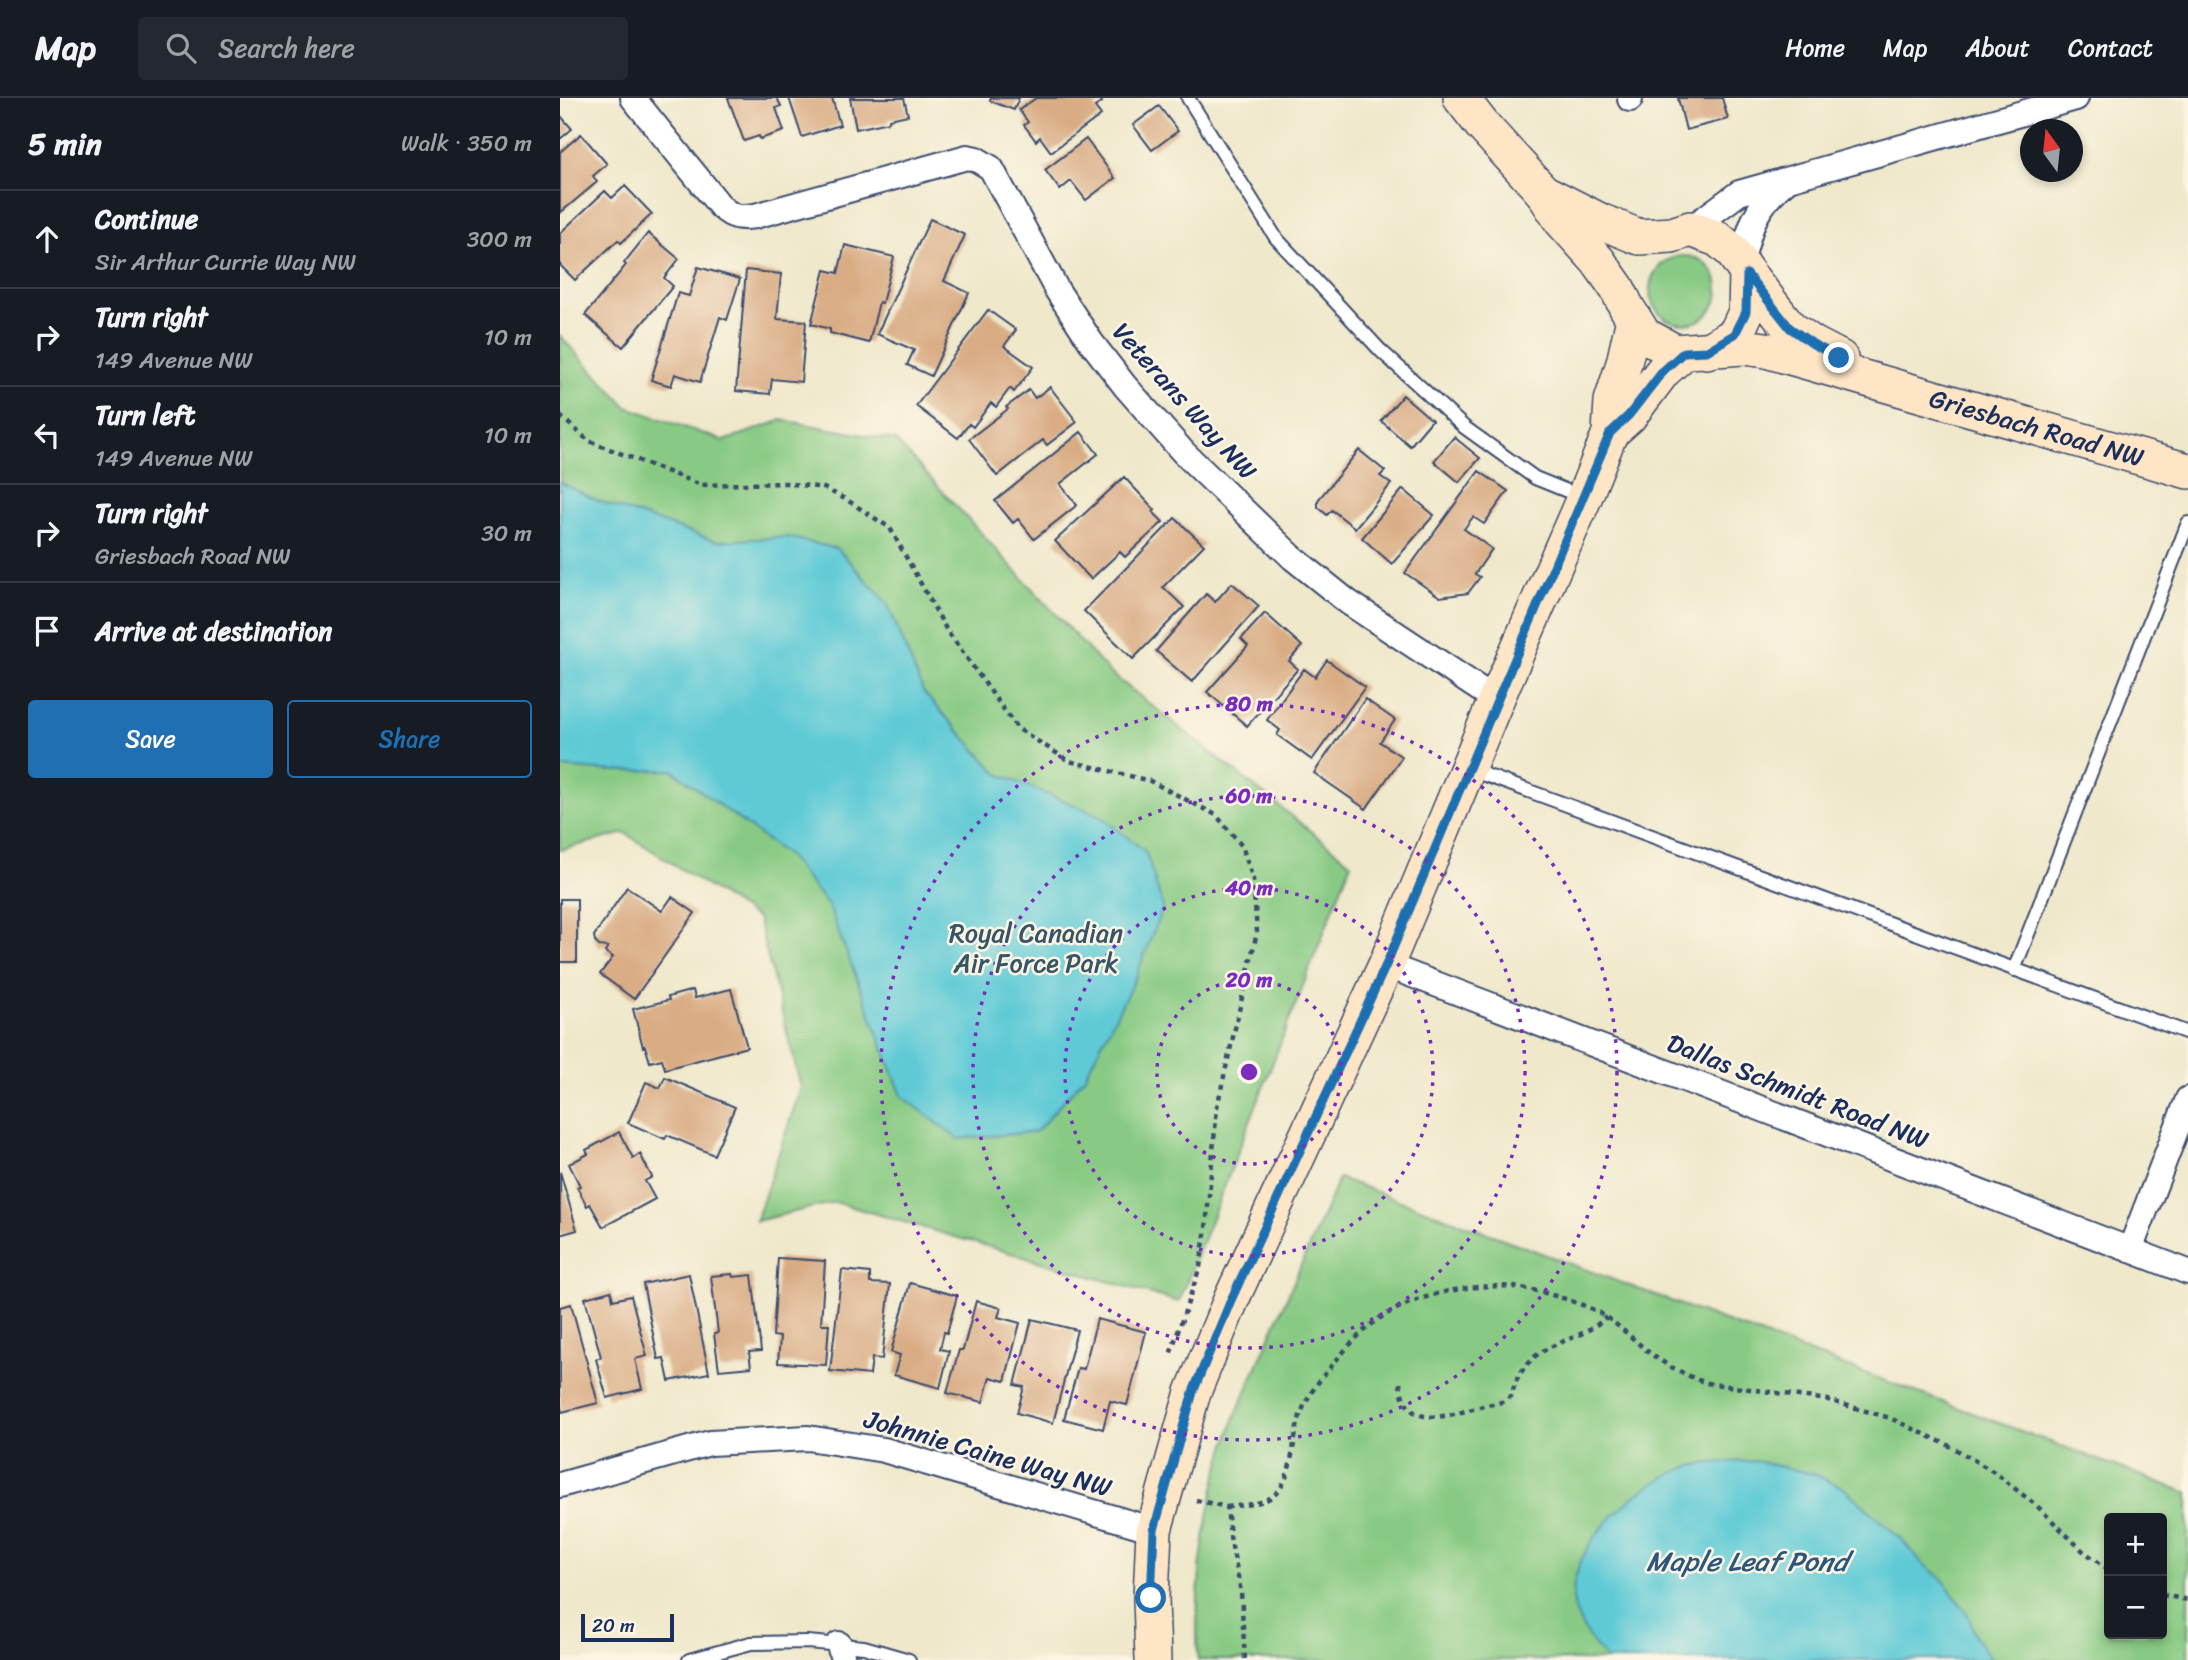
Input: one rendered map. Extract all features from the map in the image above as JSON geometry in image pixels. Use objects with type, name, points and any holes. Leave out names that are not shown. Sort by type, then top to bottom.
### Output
[{"type":"street","name":"Veterans Way NW","points":[[633,98],[721,207],[730,215],[740,218],[967,157],[991,168],[1057,290],[1091,342],[1125,386],[1184,453],[1293,558],[1348,602],[1496,700]]},
{"type":"street","name":"Griesbach Road NW","points":[[1461,98],[1543,192],[1561,220],[1607,273],[1644,335],[1675,352],[1743,347],[1766,349],[2188,471]]},
{"type":"street","points":[[1153,1660],[1151,1598],[1154,1530],[1193,1392],[1231,1300],[1386,965],[1610,433],[1612,401],[1624,363],[1630,314],[1628,287],[1635,263],[1648,248],[1681,232],[1739,193],[2076,98]]},
{"type":"street","points":[[1610,433],[1629,415],[1663,371],[1695,352],[1735,334],[1746,312],[1744,269],[1753,220],[1769,194],[1790,178]]},
{"type":"street","name":"Griesbach Road NW","points":[[1543,192],[1639,237],[1681,232],[1718,239],[1732,251],[1790,328],[1813,344],[1886,384]]},
{"type":"street","name":"Dallas Schmidt Road NW","points":[[1386,965],[2188,1272]]},
{"type":"street","points":[[2130,1250],[2188,1099]]},
{"type":"street","name":"Johnnie Caine Way NW","points":[[560,1485],[710,1443],[808,1438],[884,1450],[1154,1530]]},
{"type":"lane","points":[[1188,98],[1276,238],[1380,350],[1464,427],[1535,478],[1584,498]]},
{"type":"lane","points":[[2014,970],[2188,523]]},
{"type":"lane","points":[[1468,768],[2188,1033]]},
{"type":"lane","points":[[689,1660],[751,1643],[807,1642],[841,1652],[864,1647],[909,1660]]},
{"type":"path","points":[[560,416],[589,440],[701,485],[785,482],[824,488],[847,500],[890,528],[946,629],[1017,728],[1069,761],[1150,781],[1216,815],[1242,846],[1253,878],[1257,932],[1217,1107],[1200,1267],[1166,1367]]},
{"type":"path","points":[[1186,1497],[1227,1507],[1262,1501],[1275,1495],[1288,1471],[1300,1416],[1312,1391],[1344,1351],[1384,1316],[1431,1295],[1505,1287],[1542,1292],[1586,1306],[1606,1317],[1667,1364],[1706,1383],[1828,1399],[1890,1418],[1952,1447],[1994,1472],[2104,1566]]},
{"type":"path","points":[[1400,1383],[1402,1397],[1408,1408],[1418,1416],[1438,1418],[1506,1400],[1521,1373],[1538,1353],[1586,1333],[1606,1317]]},
{"type":"path","points":[[1227,1507],[1241,1592],[1245,1660]]},
{"type":"path","points":[[2167,1596],[2188,1600]]},
{"type":"green space","points":[[1691,256],[1712,271],[1718,283],[1716,303],[1708,314],[1691,324],[1677,324],[1660,314],[1652,303],[1650,283],[1660,266],[1671,258]]},
{"type":"green space","name":"Royal Canadian Air Force Park","points":[[560,336],[627,407],[724,441],[782,420],[896,441],[1108,671],[1351,863],[1179,1302],[835,1202],[756,1221],[801,1087],[758,919],[625,833],[560,850]]},
{"type":"green space","points":[[1339,1178],[2188,1493],[2188,1660],[1198,1660],[1200,1568],[1209,1508],[1234,1419]]},
{"type":"water","points":[[560,482],[598,501],[716,541],[787,537],[838,549],[887,603],[924,693],[998,774],[1099,815],[1146,852],[1163,907],[1135,979],[1084,1078],[1036,1132],[958,1139],[902,1096],[828,905],[788,856],[672,770],[613,771],[560,767]]},
{"type":"water","name":"Maple Leaf Pond","points":[[1755,1461],[1814,1474],[1844,1488],[1943,1580],[1968,1615],[1976,1637],[1991,1660],[1607,1660],[1583,1628],[1574,1605],[1574,1583],[1581,1560],[1594,1538],[1611,1517],[1631,1499],[1653,1483],[1675,1472],[1703,1464]]},
{"type":"building","points":[[728,98],[777,98],[781,106],[776,108],[784,131],[744,141]]},
{"type":"building","points":[[789,98],[832,98],[840,125],[802,137]]},
{"type":"building","points":[[850,98],[904,98],[908,115],[856,129]]},
{"type":"building","points":[[991,98],[1019,98],[1014,110],[990,101]]},
{"type":"building","points":[[1036,98],[1099,98],[1102,102],[1095,107],[1101,115],[1051,152],[1040,137],[1036,141],[1024,125],[1028,122],[1019,110]]},
{"type":"building","points":[[1678,98],[1722,98],[1728,119],[1686,130]]},
{"type":"building","points":[[1159,106],[1178,131],[1152,150],[1133,125]]},
{"type":"building","points":[[560,115],[572,129],[560,139]]},
{"type":"building","points":[[581,134],[607,164],[593,176],[597,182],[560,213],[560,152]]},
{"type":"building","points":[[1086,139],[1115,178],[1086,200],[1071,181],[1060,190],[1045,170]]},
{"type":"building","points":[[625,186],[652,214],[621,243],[618,240],[575,280],[560,265],[560,233],[605,191],[612,198]]},
{"type":"building","points":[[930,219],[965,235],[944,281],[969,293],[931,376],[907,365],[914,350],[877,334]]},
{"type":"building","points":[[648,233],[679,259],[664,278],[673,286],[623,347],[585,315]]},
{"type":"building","points":[[845,245],[894,257],[869,343],[830,333],[830,329],[811,324],[825,270],[838,273]]},
{"type":"building","points":[[698,267],[740,279],[727,320],[720,317],[700,382],[675,374],[671,386],[651,380],[678,293],[689,296]]},
{"type":"building","points":[[746,270],[781,274],[777,319],[806,321],[801,382],[772,379],[770,394],[736,391]]},
{"type":"building","points":[[988,310],[1016,330],[1004,346],[1033,367],[1014,392],[1010,388],[996,407],[991,403],[973,427],[969,424],[958,438],[916,406]]},
{"type":"building","points":[[1050,387],[1077,422],[1047,445],[1043,440],[997,476],[969,439],[1029,390],[1035,398]]},
{"type":"building","points":[[1403,395],[1432,420],[1410,446],[1381,421]]},
{"type":"building","points":[[1081,432],[1098,454],[1060,484],[1077,505],[1034,539],[1018,519],[1013,523],[995,501]]},
{"type":"building","points":[[1454,437],[1480,458],[1459,482],[1434,461]]},
{"type":"building","points":[[1359,450],[1385,471],[1380,476],[1391,484],[1355,528],[1332,510],[1327,515],[1318,507],[1318,500]]},
{"type":"building","points":[[1479,471],[1508,491],[1484,524],[1473,517],[1464,529],[1492,549],[1475,574],[1480,577],[1468,593],[1440,597],[1405,573]]},
{"type":"building","points":[[1124,477],[1163,522],[1125,557],[1120,552],[1091,579],[1055,541]]},
{"type":"building","points":[[1403,489],[1434,515],[1392,564],[1362,538]]},
{"type":"building","points":[[1175,518],[1204,545],[1163,587],[1184,607],[1133,659],[1084,611]]},
{"type":"building","points":[[1232,583],[1259,606],[1192,682],[1156,651],[1206,594],[1215,602]]},
{"type":"building","points":[[1265,613],[1302,646],[1289,661],[1298,669],[1247,726],[1207,692],[1248,646],[1241,639]]},
{"type":"building","points":[[1327,660],[1365,687],[1312,760],[1277,735],[1280,730],[1267,720],[1304,669],[1315,677]]},
{"type":"building","points":[[1365,699],[1395,720],[1380,742],[1402,757],[1366,809],[1314,773]]},
{"type":"building","points":[[627,887],[662,911],[672,897],[695,913],[634,999],[600,974],[613,957],[605,952],[608,947],[599,946],[594,936]]},
{"type":"building","points":[[560,899],[577,899],[577,962],[560,962]]},
{"type":"building","points":[[731,989],[747,1047],[665,1069],[662,1059],[650,1062],[633,1009],[669,1000],[668,997],[693,990],[695,998]]},
{"type":"building","points":[[665,1077],[735,1107],[714,1155],[667,1135],[665,1139],[628,1123],[646,1082],[660,1088]]},
{"type":"building","points":[[619,1132],[633,1158],[640,1154],[652,1177],[645,1181],[655,1199],[603,1227],[590,1204],[587,1206],[569,1164],[588,1154],[586,1150]]},
{"type":"building","points":[[560,1172],[577,1230],[560,1235]]},
{"type":"building","points":[[778,1258],[825,1261],[821,1324],[829,1324],[826,1365],[778,1363],[780,1337],[773,1336]]},
{"type":"building","points":[[842,1270],[870,1273],[870,1283],[890,1284],[882,1359],[872,1358],[870,1375],[830,1371]]},
{"type":"building","points":[[689,1274],[709,1373],[669,1381],[664,1358],[658,1359],[643,1284]]},
{"type":"building","points":[[732,1274],[733,1277],[752,1275],[761,1351],[749,1352],[751,1367],[719,1370],[714,1334],[718,1333],[711,1276]]},
{"type":"building","points":[[910,1283],[957,1296],[940,1349],[949,1351],[940,1388],[894,1375],[900,1355],[891,1352]]},
{"type":"building","points":[[611,1291],[613,1300],[631,1296],[647,1356],[635,1359],[642,1389],[607,1398],[596,1359],[601,1357],[585,1298]]},
{"type":"building","points":[[976,1301],[1001,1308],[998,1317],[1020,1323],[1005,1381],[990,1377],[983,1402],[947,1393],[959,1350],[963,1350]]},
{"type":"building","points":[[571,1304],[598,1403],[562,1412],[560,1307]]},
{"type":"building","points":[[1032,1319],[1077,1330],[1053,1423],[1017,1413],[1024,1387],[1015,1385]]},
{"type":"building","points":[[1097,1319],[1146,1332],[1127,1405],[1110,1401],[1103,1429],[1064,1419],[1078,1368],[1084,1369]]},
{"type":"route","points":[[1151,1598],[1154,1530],[1193,1392],[1231,1300],[1386,965],[1610,433],[1629,415],[1663,371],[1684,352],[1707,351],[1735,334],[1746,312],[1747,274],[1790,328],[1839,358]]}]
